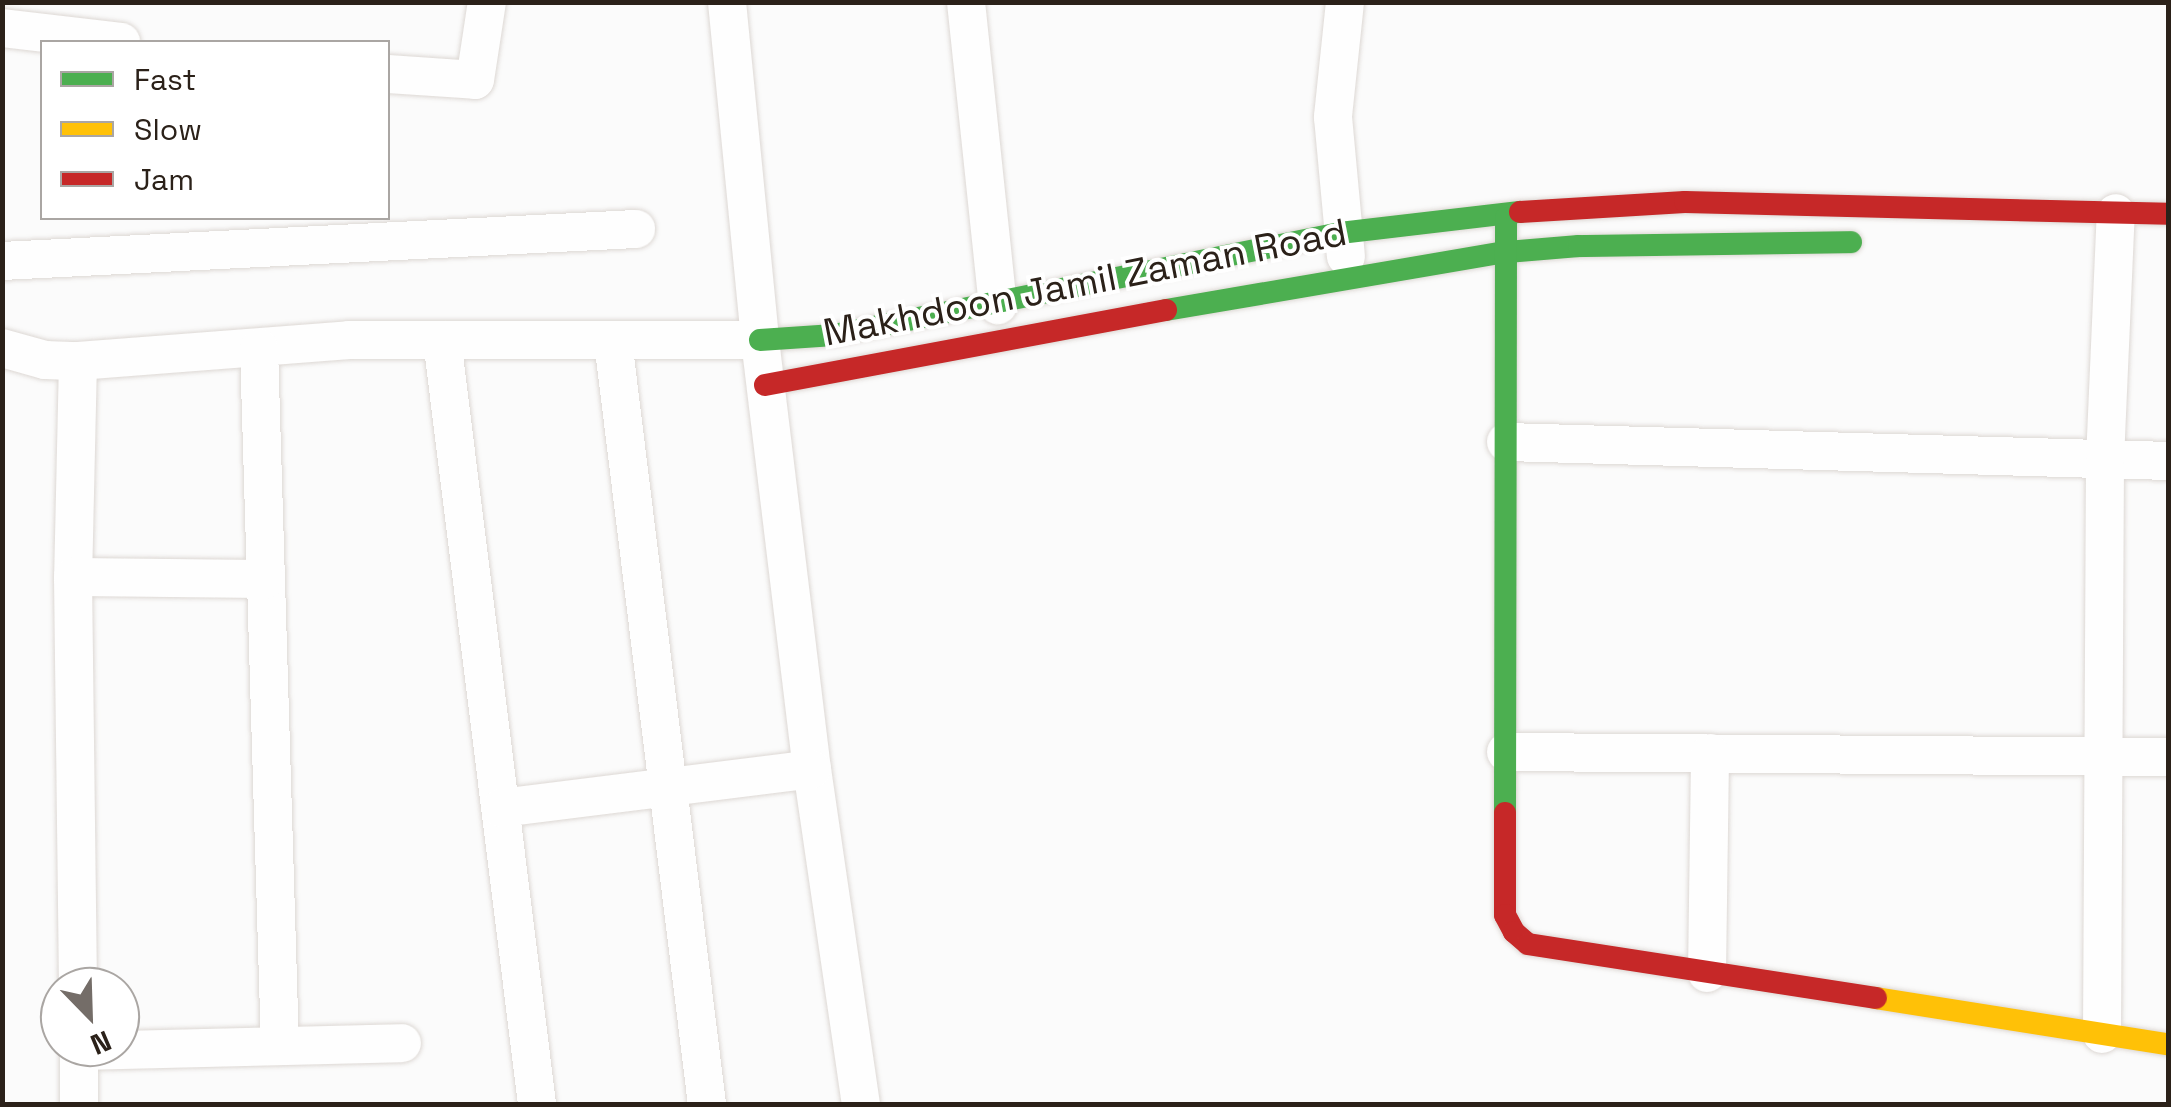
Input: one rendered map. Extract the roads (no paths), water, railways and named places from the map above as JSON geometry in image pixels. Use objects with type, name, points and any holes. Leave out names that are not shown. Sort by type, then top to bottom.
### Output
[{"type":"street","points":[[390,74],[475,80],[487,2]]},
{"type":"street","points":[[727,2],[760,340],[812,769],[861,1104]]},
{"type":"street","points":[[966,2],[998,305]]},
{"type":"street","points":[[1344,2],[1333,117],[1340,233],[1351,278]]},
{"type":"street","points":[[2,28],[103,40]]},
{"type":"street","points":[[1710,202],[1712,244]]},
{"type":"street","name":"Makhdoon Jamil Zaman Road","points":[[2,348],[45,360],[78,361],[349,340],[760,340],[834,335],[1340,233],[1506,212],[1710,202],[2115,238],[2168,214]]},
{"type":"street","points":[[1506,212],[1506,915],[1514,932],[1528,944],[2168,1044]]},
{"type":"street","points":[[2,262],[636,229]]},
{"type":"street","points":[[2102,1034],[2107,756],[2105,460],[2115,238]]},
{"type":"street","name":"Makhdoon Jamil Zaman Road","points":[[766,384],[1507,252],[1871,243]]},
{"type":"street","points":[[442,340],[538,1104]]},
{"type":"street","points":[[613,341],[707,1104]]},
{"type":"street","points":[[258,348],[280,1046]]},
{"type":"street","points":[[78,361],[73,576],[78,967]]},
{"type":"street","points":[[1506,442],[2168,461]]},
{"type":"street","points":[[73,576],[266,579]]},
{"type":"street","points":[[1506,752],[2168,756]]},
{"type":"street","points":[[1707,973],[1710,753]]},
{"type":"street","points":[[501,808],[812,769]]},
{"type":"street","points":[[140,1048],[402,1043]]},
{"type":"street","points":[[79,1067],[79,1104]]}]
